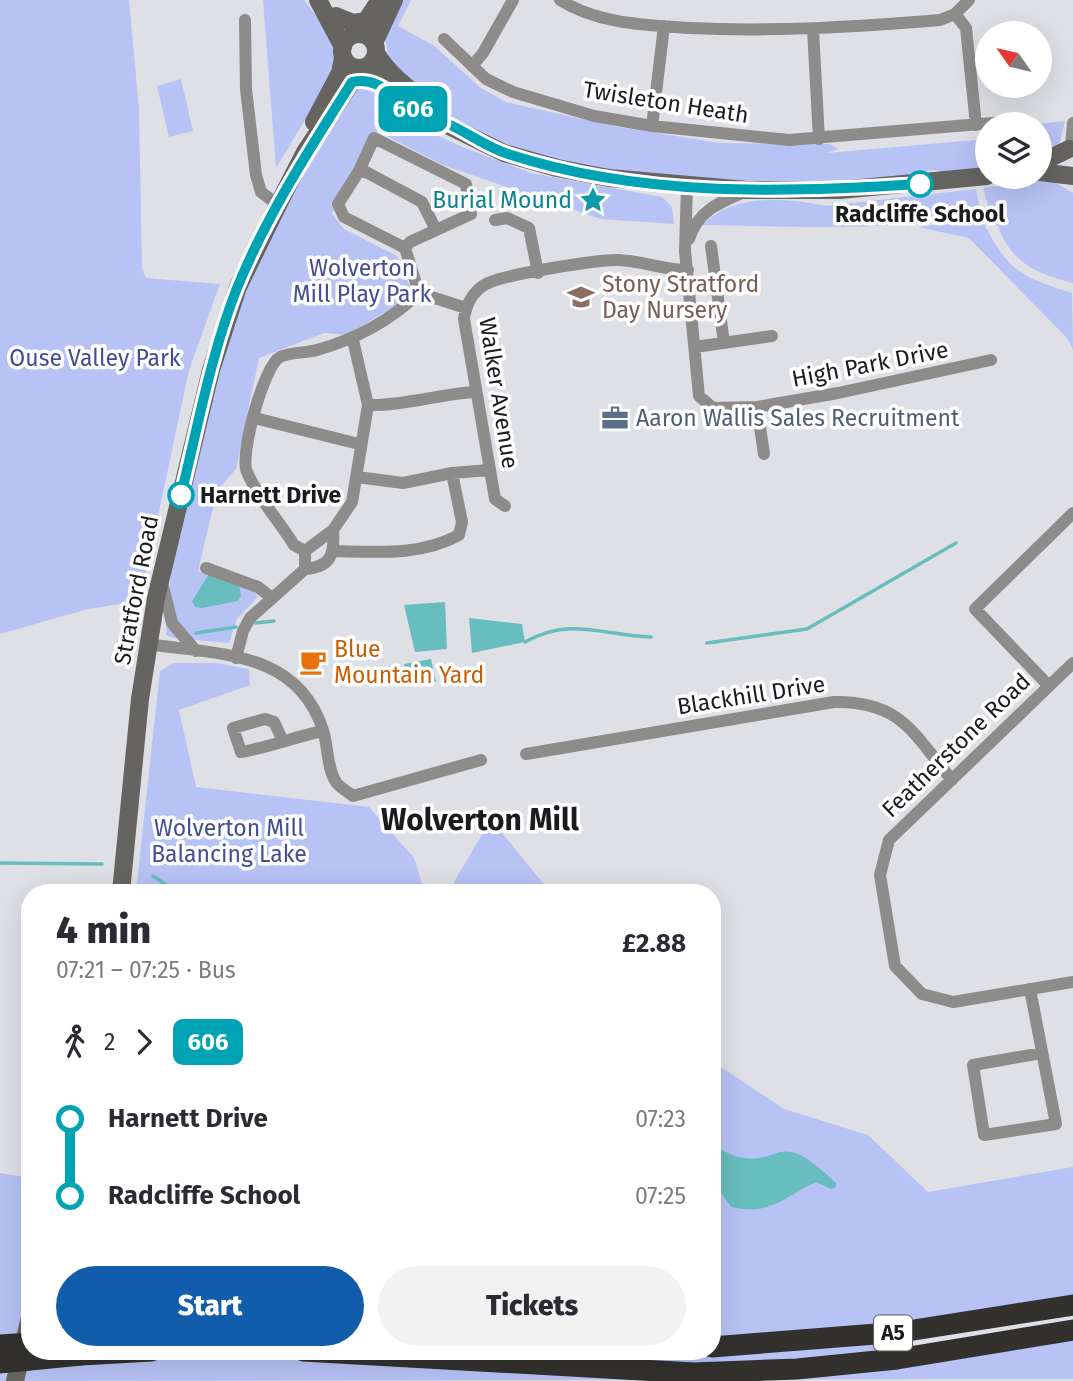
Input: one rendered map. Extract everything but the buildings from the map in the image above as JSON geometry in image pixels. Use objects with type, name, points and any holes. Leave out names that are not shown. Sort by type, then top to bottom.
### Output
[{"type":"highway","name":"A5","points":[[721,1346],[901,1332],[1073,1305]]},
{"type":"highway","name":"A5","points":[[463,1360],[694,1373],[797,1369],[897,1359],[1073,1330]]},
{"type":"highway","points":[[0,1345],[21,1344]]},
{"type":"highway","points":[[0,1363],[30,1360]]},
{"type":"street","name":"Stratford Road","points":[[305,152],[313,124],[340,73],[353,39],[380,0]]},
{"type":"street","name":"Stratford Road","points":[[122,884],[148,644],[161,578],[224,327],[237,287],[305,152],[365,62],[394,0]]},
{"type":"street","points":[[473,65],[483,53],[513,0]]},
{"type":"street","points":[[560,0],[594,17],[664,26],[813,30],[940,20],[955,14],[969,0]]},
{"type":"street","points":[[326,9],[353,39]]},
{"type":"street","points":[[326,9],[354,23],[350,66],[365,62],[385,70],[429,104],[446,123]]},
{"type":"street","points":[[955,14],[966,27],[975,115]]},
{"type":"street","points":[[245,20],[246,89],[256,175],[261,192],[278,205]]},
{"type":"street","points":[[652,126],[664,26]]},
{"type":"street","points":[[813,30],[819,139]]},
{"type":"street","points":[[353,39],[367,36],[365,62],[387,89],[420,114],[446,123],[505,153],[557,168],[609,178],[747,190],[840,190],[975,177]]},
{"type":"street","name":"Twisleton Heath","points":[[444,39],[486,79],[513,92],[594,116],[652,126],[775,139],[819,139],[975,125]]},
{"type":"street","points":[[1052,173],[1073,174],[1068,161],[1073,123]]},
{"type":"street","points":[[405,248],[411,242],[471,214],[466,184],[374,138],[359,170],[338,204],[340,212],[405,248],[419,293]]},
{"type":"street","points":[[1052,156],[1071,146]]},
{"type":"street","points":[[359,170],[422,202],[436,230]]},
{"type":"street","name":"High Park Drive","points":[[687,186],[685,251],[699,397],[713,408],[757,407],[838,393],[991,360]]},
{"type":"street","points":[[685,251],[694,225],[709,208],[747,190]]},
{"type":"street","points":[[495,220],[507,218],[529,228],[538,273]]},
{"type":"street","points":[[712,246],[724,343]]},
{"type":"street","name":"Walker Avenue","points":[[505,506],[495,499],[475,392],[466,308],[475,293],[488,282],[617,259],[640,262],[663,270],[688,270]]},
{"type":"street","points":[[419,293],[466,308]]},
{"type":"street","points":[[305,551],[294,545],[245,471],[244,456],[265,377],[271,365],[281,356],[353,340],[398,313],[419,293]]},
{"type":"street","points":[[695,348],[772,336]]},
{"type":"street","points":[[305,551],[333,530],[352,502],[359,444],[368,405],[353,340]]},
{"type":"street","points":[[368,405],[392,405],[446,393],[475,392]]},
{"type":"street","points":[[757,407],[765,454]]},
{"type":"street","points":[[255,418],[359,444]]},
{"type":"street","points":[[357,477],[403,483],[452,473],[489,470]]},
{"type":"street","points":[[335,551],[394,553],[442,544],[458,535],[463,522],[452,473]]},
{"type":"street","points":[[1048,685],[975,609],[1073,513]]},
{"type":"street","points":[[236,657],[243,631],[250,618],[305,569],[318,568],[329,561],[335,551],[333,530]]},
{"type":"street","points":[[305,551],[305,569]]},
{"type":"street","points":[[206,568],[258,586],[272,598]]},
{"type":"street","points":[[161,578],[172,623],[196,651]]},
{"type":"street","points":[[148,644],[236,657],[270,668],[302,688],[312,701],[323,731],[336,782],[353,796],[393,787],[481,760]]},
{"type":"street","name":"Featherstone Road","points":[[1073,663],[889,840],[880,875],[895,966],[922,994],[953,1002],[1073,982]]},
{"type":"street","name":"Blackhill Drive","points":[[526,754],[834,702],[854,701],[883,707],[899,717],[952,779]]},
{"type":"street","points":[[282,739],[323,731]]},
{"type":"street","points":[[1030,989],[1056,1124],[984,1135],[973,1065],[1042,1053]]},
{"type":"street","points":[[15,1381],[21,1355]]},
{"type":"green space","name":"Ouse Valley Park","points":[[0,0],[129,0],[139,109],[142,268],[146,278],[220,284],[189,370],[140,601],[88,609],[0,634]]},
{"type":"green space","points":[[263,0],[304,0],[335,41],[338,65],[276,168]]},
{"type":"green space","points":[[400,0],[411,0],[398,26],[433,45],[481,88],[506,102],[613,126],[720,143],[830,144],[838,149],[827,153],[975,140],[975,174],[959,177],[935,170],[915,172],[889,184],[808,188],[590,171],[518,153],[476,135],[390,66],[384,33]]},
{"type":"green space","points":[[181,79],[193,131],[169,137],[157,86]]},
{"type":"green space","name":"Wolverton Mill Play Park","points":[[364,85],[426,130],[531,173],[662,197],[672,207],[674,224],[601,219],[443,165],[377,131],[332,214],[344,229],[397,256],[410,287],[405,300],[347,335],[324,333],[259,358],[236,469],[217,491],[198,571],[253,590],[258,597],[237,619],[229,643],[173,638],[166,635],[171,571],[215,368],[243,293],[292,194],[356,90]],"holes":[[[202,587],[238,601],[203,608],[192,601]]]},
{"type":"green space","points":[[1065,121],[1059,146],[1052,150],[1052,122]]},
{"type":"green space","points":[[1052,182],[1073,193],[1073,283],[1048,276],[1027,265],[1010,249],[998,226],[993,224],[983,189],[1052,189]]},
{"type":"green space","points":[[976,189],[981,213],[877,226],[703,225],[729,207],[761,200],[826,206]]},
{"type":"green space","points":[[981,218],[998,249],[1016,268],[1038,281],[1072,293],[1073,350],[1067,338],[969,238],[918,227]]},
{"type":"green space","name":"Wolverton Mill Balancing Lake","points":[[174,663],[216,663],[249,669],[250,685],[179,710],[196,787],[369,807],[414,858],[422,884],[137,884],[160,671]]},
{"type":"green space","points":[[491,819],[544,884],[454,884]]},
{"type":"green space","points":[[721,1067],[784,1109],[868,1135],[928,1192],[1073,1167],[1073,1305],[878,1335],[885,1360],[1073,1330],[1073,1379],[0,1381],[0,1374],[24,1372],[30,1360],[721,1360]]},
{"type":"green space","points":[[0,1173],[21,1176],[21,1316],[17,1334],[0,1335]]},
{"type":"shaded area","points":[[209,574],[239,585],[241,596],[238,601],[195,607],[192,601]]},
{"type":"shaded area","points":[[445,602],[447,649],[415,652],[404,605]]},
{"type":"shaded area","points":[[469,618],[522,624],[525,642],[472,653]]},
{"type":"shaded area","points":[[431,659],[436,682],[406,680],[404,664]]},
{"type":"shaded area","points":[[721,1149],[743,1158],[784,1152],[796,1153],[836,1183],[836,1187],[831,1189],[816,1182],[767,1207],[731,1207],[721,1193]]},
{"type":"waterway","points":[[707,643],[807,629],[956,543]]},
{"type":"waterway","points":[[256,623],[274,621]]},
{"type":"waterway","points":[[196,633],[236,627]]},
{"type":"waterway","points":[[525,642],[542,634],[573,629],[651,637]]},
{"type":"waterway","points":[[0,863],[102,864]]},
{"type":"waterway","points":[[153,876],[165,884]]},
{"type":"bus line","name":"606","points":[[181,495],[211,370],[237,287],[305,152],[352,82],[366,81],[387,89],[402,103],[420,114],[446,123],[505,153],[557,168],[609,178],[747,190],[840,190],[920,184]]},
{"type":"place","name":"Radcliffe School","points":[[920,184]]},
{"type":"place","name":"Burial Mound","points":[[593,200]]},
{"type":"place","name":"Stony Stratford Day Nursery","points":[[581,297]]},
{"type":"place","name":"Aaron Wallis Sales Recruitment","points":[[615,418]]},
{"type":"place","name":"Harnett Drive","points":[[181,495]]},
{"type":"place","name":"Blue Mountain Yard","points":[[313,662]]},
{"type":"district","name":"Wolverton Mill","points":[[480,820]]}]
